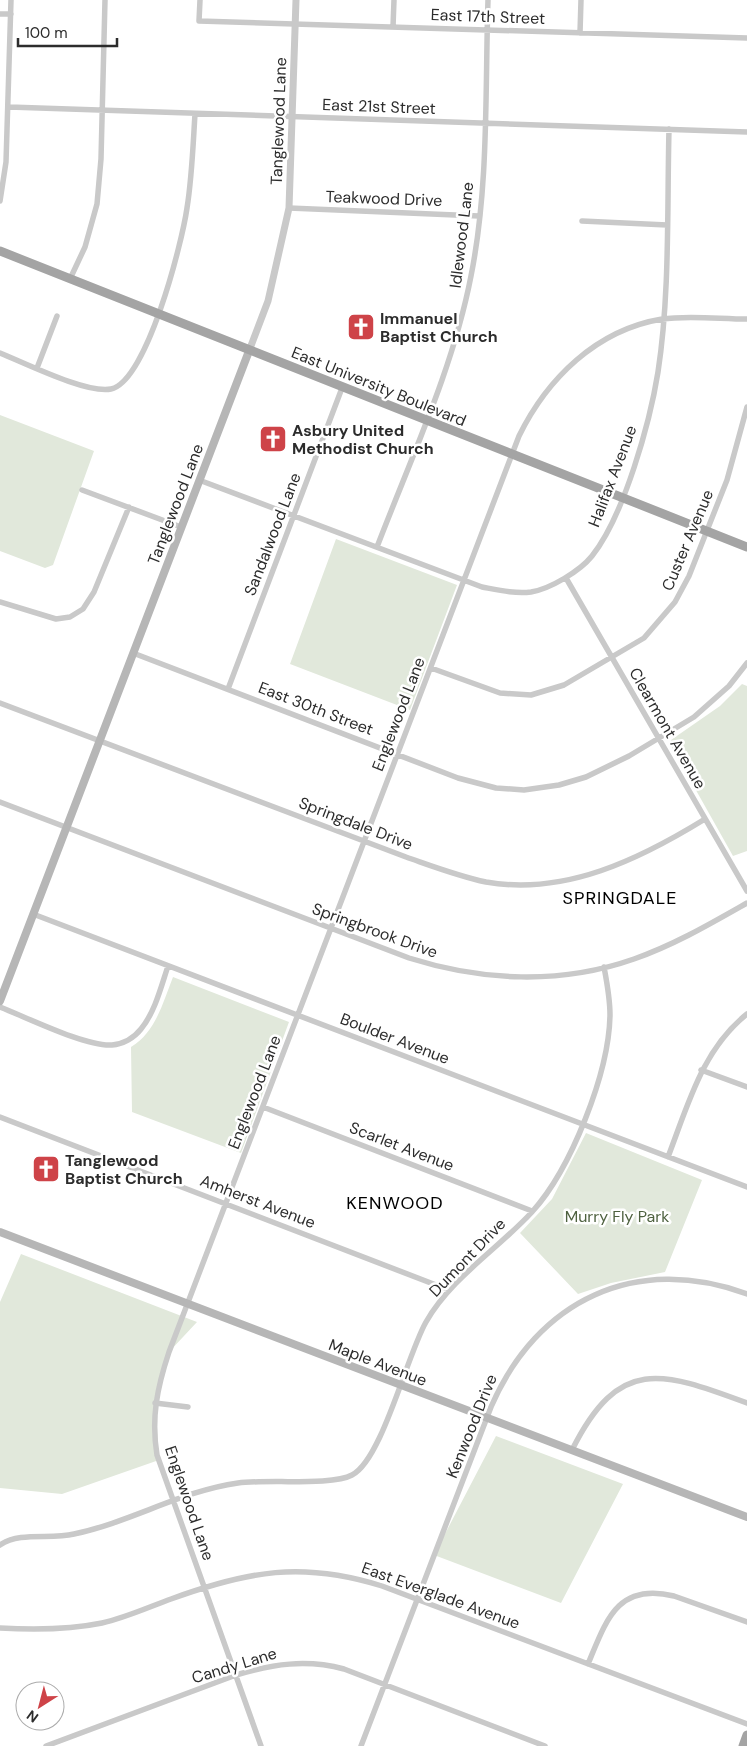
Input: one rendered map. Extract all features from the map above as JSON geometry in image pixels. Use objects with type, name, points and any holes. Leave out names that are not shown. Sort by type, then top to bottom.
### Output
[{"type":"main road","name":"East University Boulevard","points":[[0,251],[747,547]]},
{"type":"main road","name":"Tanglewood Lane","points":[[0,1001],[249,350]]},
{"type":"main road","name":"Maple Avenue","points":[[0,1232],[747,1517]]},
{"type":"main road","points":[[743,1746],[747,1735]]},
{"type":"street","points":[[0,201],[6,162],[11,0]]},
{"type":"street","points":[[70,280],[85,247],[97,204],[101,159],[105,0]]},
{"type":"street","name":"East 17th Street","points":[[200,0],[199,21],[747,38]]},
{"type":"street","name":"Tanglewood Lane","points":[[249,350],[268,301],[288,208],[296,0]]},
{"type":"street","points":[[393,27],[394,0]]},
{"type":"street","name":"Idlewood Lane","points":[[377,547],[448,359],[464,306],[476,246],[479,216],[488,0]]},
{"type":"street","points":[[580,33],[581,0]]},
{"type":"street","points":[[0,14],[11,14]]},
{"type":"street","name":"East 21st Street","points":[[9,107],[747,132]]},
{"type":"street","points":[[0,353],[98,389],[119,386],[135,369],[158,314],[178,254],[192,168],[195,114]]},
{"type":"street","name":"Halifax Avenue","points":[[199,480],[482,587],[507,592],[532,592],[566,578],[592,556],[622,498],[653,402],[663,319],[670,129]]},
{"type":"street","name":"Teakwood Drive","points":[[288,208],[479,216]]},
{"type":"street","points":[[582,222],[667,225]]},
{"type":"street","points":[[37,368],[57,316]]},
{"type":"street","name":"Englewood Lane","points":[[261,1746],[156,1448],[154,1434],[155,1403],[168,1352],[512,455],[532,410],[566,367],[592,348],[615,335],[663,319],[747,319]]},
{"type":"street","name":"Sandalwood Lane","points":[[228,689],[342,388]]},
{"type":"street","name":"Custer Avenue","points":[[431,668],[500,693],[531,695],[564,685],[644,638],[675,602],[708,532],[735,455],[747,407]]},
{"type":"street","points":[[82,490],[182,526]]},
{"type":"street","points":[[0,602],[56,620],[70,617],[83,609],[94,592],[129,507]]},
{"type":"street","name":"Clearmont Avenue","points":[[566,578],[747,892]]},
{"type":"street","name":"East 30th Street","points":[[133,653],[478,784],[496,788],[524,790],[559,786],[586,777],[659,738],[700,713],[729,686],[747,663]]},
{"type":"street","name":"Springdale Drive","points":[[0,703],[364,841],[466,877],[504,884],[540,883],[586,875],[628,861],[667,842],[705,819]]},
{"type":"street","name":"Springbrook Drive","points":[[0,802],[331,929],[438,967],[484,975],[524,978],[604,967],[659,949],[747,903]]},
{"type":"street","name":"Boulder Avenue","points":[[33,914],[747,1187]]},
{"type":"street","points":[[0,1007],[98,1044],[114,1045],[129,1039],[142,1028],[156,1001],[168,966]]},
{"type":"street","name":"Dumont Drive","points":[[0,1546],[12,1539],[51,1537],[86,1532],[173,1500],[240,1482],[336,1479],[353,1475],[360,1470],[371,1455],[413,1347],[427,1320],[450,1290],[532,1212],[549,1190],[570,1153],[599,1077],[608,1037],[608,992],[604,967]]},
{"type":"street","points":[[668,1157],[702,1070],[720,1041],[747,1014]]},
{"type":"street","points":[[702,1070],[747,1087]]},
{"type":"street","name":"Scarlet Avenue","points":[[262,1107],[532,1212]]},
{"type":"street","name":"Amherst Avenue","points":[[0,1117],[450,1290]]},
{"type":"street","name":"Kenwood Drive","points":[[361,1746],[487,1418],[506,1375],[524,1348],[558,1316],[589,1298],[634,1282],[667,1279],[703,1282],[747,1294]]},
{"type":"street","points":[[572,1450],[585,1424],[598,1405],[618,1390],[638,1381],[660,1378],[683,1381],[747,1403]]},
{"type":"street","points":[[155,1403],[188,1407]]},
{"type":"street","name":"East Everglade Avenue","points":[[0,1628],[48,1630],[104,1623],[204,1587],[264,1573],[304,1570],[361,1579],[747,1724]]},
{"type":"street","points":[[588,1664],[608,1616],[625,1601],[644,1594],[664,1593],[747,1622]]},
{"type":"street","name":"Candy Lane","points":[[46,1746],[236,1675],[280,1664],[314,1663],[344,1670],[385,1684],[545,1746]]},
{"type":"green space","points":[[0,415],[94,451],[53,565],[45,568],[0,551]]},
{"type":"green space","points":[[336,539],[457,585],[410,710],[290,664]]},
{"type":"green space","points":[[742,684],[747,686],[747,851],[733,856],[670,744],[671,740],[720,706]]},
{"type":"green space","points":[[173,977],[289,1022],[241,1153],[132,1112],[131,1047],[140,1041],[153,1025]]},
{"type":"green space","name":"Murry Fly Park","points":[[586,1133],[702,1180],[665,1272],[611,1283],[578,1294],[520,1233],[552,1199]]},
{"type":"green space","points":[[21,1254],[197,1322],[169,1352],[155,1403],[159,1460],[62,1494],[0,1488],[0,1302]]},
{"type":"green space","points":[[496,1436],[623,1484],[561,1603],[434,1555]]},
{"type":"place","name":"Immanuel Baptist Church","points":[[361,327]]},
{"type":"place","name":"Asbury United Methodist Church","points":[[273,439]]},
{"type":"place","name":"Tanglewood Baptist Church","points":[[46,1169]]},
{"type":"district","name":"SPRINGDALE","points":[[620,898]]},
{"type":"district","name":"KENWOOD","points":[[395,1203]]}]
